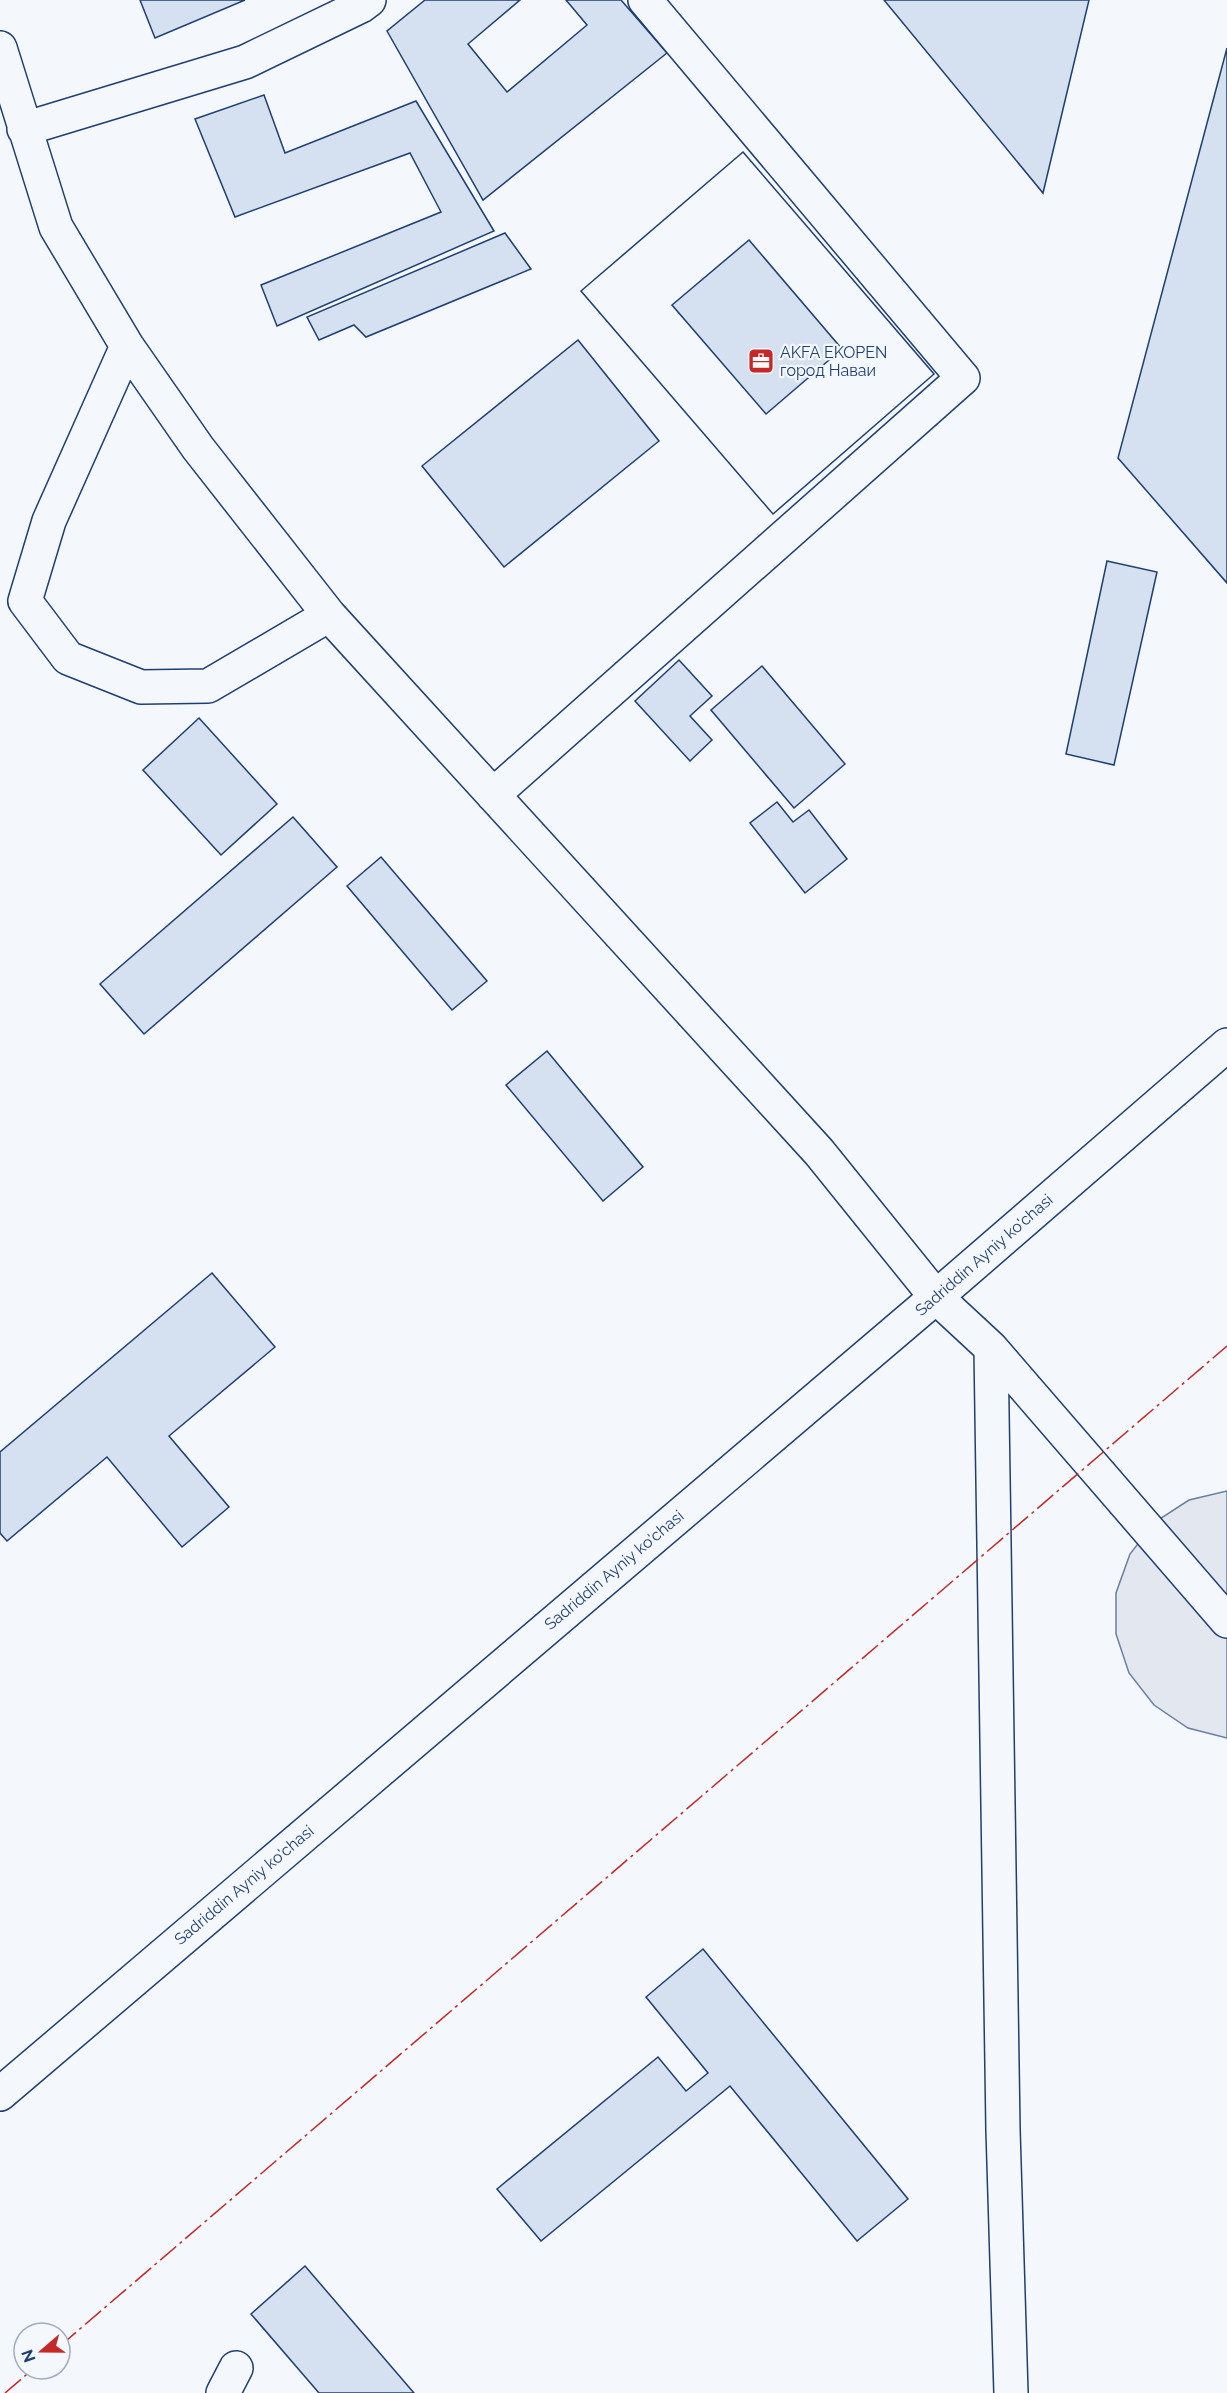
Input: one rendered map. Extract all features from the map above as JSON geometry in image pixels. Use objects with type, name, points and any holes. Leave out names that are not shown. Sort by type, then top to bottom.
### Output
[{"type":"street","points":[[24,129],[245,62],[369,0]]},
{"type":"street","points":[[493,795],[963,378],[645,0]]},
{"type":"street","points":[[0,48],[56,227],[127,346],[198,448],[329,615],[819,1152],[936,1297],[992,1348],[1227,1621]]},
{"type":"street","points":[[127,346],[49,521],[25,601],[68,658],[141,687],[208,686],[329,615]]},
{"type":"street","name":"Sadriddin Ayniy ko'chasi","points":[[0,2094],[936,1297],[1227,1045]]},
{"type":"street","points":[[992,1348],[1003,2130],[1011,2393]]},
{"type":"shaded area","points":[[1227,1491],[1227,1738],[1188,1728],[1154,1705],[1129,1673],[1116,1634],[1116,1593],[1130,1554],[1155,1522],[1189,1500]]},
{"type":"building","points":[[140,0],[245,0],[155,38]]},
{"type":"building","points":[[425,0],[520,0],[468,44],[507,92],[587,25],[566,0],[621,0],[667,53],[483,200],[387,31]]},
{"type":"building","points":[[884,0],[1089,0],[1043,193]]},
{"type":"building","points":[[1227,48],[1227,583],[1118,458]]},
{"type":"building","points":[[264,95],[285,153],[416,101],[494,231],[277,326],[261,285],[441,212],[410,153],[235,217],[195,119]]},
{"type":"building","points":[[743,152],[934,374],[773,514],[581,291]],"holes":[[[749,240],[842,349],[766,414],[672,305]]]},
{"type":"building","points":[[743,152],[934,374],[773,514],[581,291]]},
{"type":"building","points":[[505,233],[531,269],[366,337],[354,325],[319,340],[307,317]]},
{"type":"building","points":[[578,340],[659,441],[504,567],[422,466]]},
{"type":"building","points":[[1107,561],[1157,572],[1114,765],[1066,754]]},
{"type":"building","points":[[679,660],[712,696],[690,716],[712,740],[690,761],[635,701]]},
{"type":"building","points":[[762,666],[845,764],[794,808],[711,710]]},
{"type":"building","points":[[199,718],[277,804],[221,855],[143,770]]},
{"type":"building","points":[[777,802],[793,822],[809,810],[847,859],[805,893],[750,823]]},
{"type":"building","points":[[293,817],[337,867],[144,1034],[100,984]]},
{"type":"building","points":[[381,857],[487,981],[452,1010],[347,886]]},
{"type":"building","points":[[547,1051],[643,1167],[603,1201],[506,1085]]},
{"type":"building","points":[[212,1273],[275,1347],[169,1436],[229,1507],[182,1547],[107,1457],[7,1541],[0,1533],[0,1452]]},
{"type":"building","points":[[703,1949],[908,2199],[857,2241],[730,2086],[541,2241],[497,2189],[658,2057],[686,2091],[708,2073],[646,1997]]},
{"type":"building","points":[[305,2266],[414,2393],[319,2393],[251,2314]]},
{"type":"power","points":[[72,2336],[1227,1346]]},
{"type":"power","points":[[5,2393],[19,2381]]},
{"type":"place","name":"AKFA EKOPEN город Наваи","points":[[761,361]]}]
